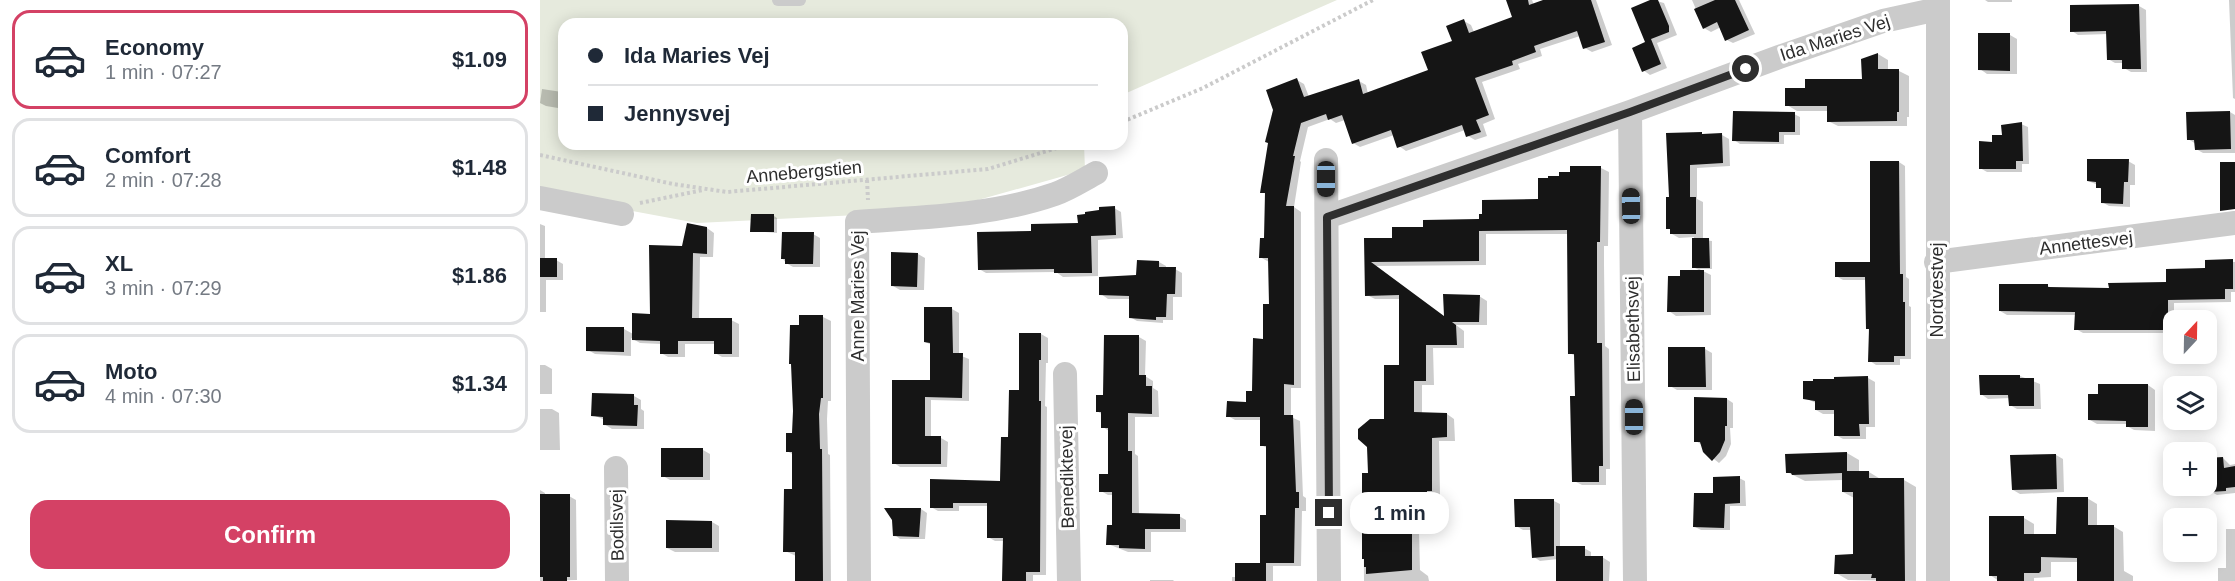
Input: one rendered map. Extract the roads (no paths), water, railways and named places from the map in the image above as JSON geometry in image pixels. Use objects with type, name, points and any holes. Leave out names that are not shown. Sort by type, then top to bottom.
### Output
[{"type":"street","name":"Ida Maries Vej","points":[[1327,217],[1630,112],[1779,57],[1883,21],[1938,5]]},
{"type":"street","name":"Nordvestvej","points":[[1938,5],[1936,262],[1938,581]]},
{"type":"street","name":"Elisabethsvej","points":[[1630,112],[1635,581]]},
{"type":"street","points":[[1326,160],[1329,581]]},
{"type":"street","name":"Anne Maries Vej","points":[[859,581],[857,222],[950,215],[1014,206],[1057,193],[1096,173]]},
{"type":"street","points":[[540,198],[612,212]]},
{"type":"street","name":"Annettesvej","points":[[1936,262],[2235,223]]},
{"type":"street","name":"Benediktevej","points":[[1065,374],[1069,581]]},
{"type":"street","name":"Bodilsvej","points":[[616,468],[617,581]]},
{"type":"lane","points":[[778,0],[800,0]]}]
